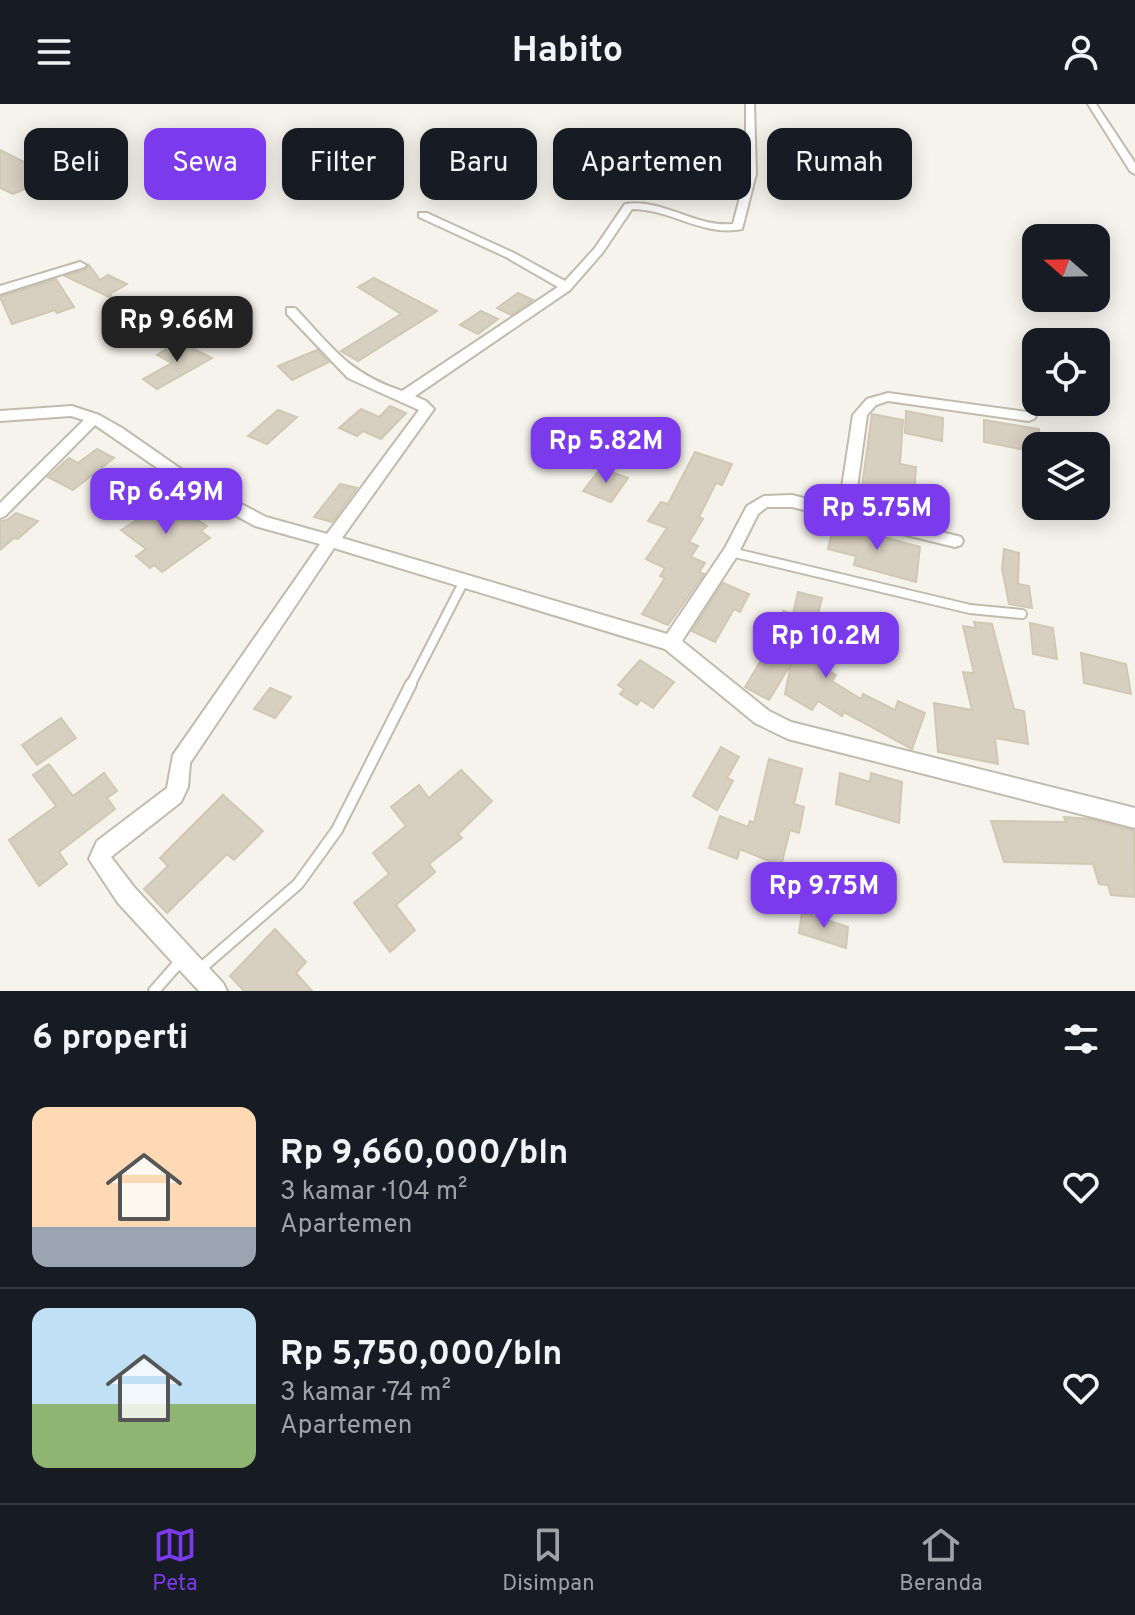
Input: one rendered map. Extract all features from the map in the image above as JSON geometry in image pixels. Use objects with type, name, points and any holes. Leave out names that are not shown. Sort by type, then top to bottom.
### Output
[{"type":"street","points":[[402,398],[566,287],[599,250],[629,206],[645,207],[724,228],[738,227],[751,174],[750,104]]},
{"type":"street","points":[[1092,104],[1135,171]]},
{"type":"street","points":[[423,215],[510,255],[566,287]]},
{"type":"street","points":[[0,290],[80,265]]},
{"type":"street","points":[[215,991],[126,895],[99,859],[104,848],[174,795],[178,787],[180,761],[330,542],[427,409],[423,404],[379,390],[354,376],[291,311]]},
{"type":"street","points":[[845,516],[860,415],[866,404],[888,397],[1022,415]]},
{"type":"street","points":[[0,416],[72,411],[94,418],[117,431],[158,463],[261,522],[671,643],[762,717],[794,733],[1135,818]]},
{"type":"street","points":[[0,512],[94,418]]},
{"type":"street","points":[[671,643],[731,552],[752,510],[764,502],[792,501],[955,541]]},
{"type":"lane","points":[[731,552],[970,609],[1022,614]]},
{"type":"lane","points":[[154,991],[298,884],[337,830],[464,581]]},
{"type":"building","points":[[0,150],[24,162],[24,189],[13,194],[0,188]]},
{"type":"building","points":[[89,265],[100,280],[108,275],[127,284],[110,294],[113,299],[65,276],[85,270]]},
{"type":"building","points":[[374,278],[437,311],[358,361],[341,351],[401,314],[358,287]]},
{"type":"building","points":[[56,279],[74,307],[12,324],[0,297]]},
{"type":"building","points":[[518,293],[533,300],[511,315],[497,308]]},
{"type":"building","points":[[481,311],[498,319],[478,334],[460,325]]},
{"type":"building","points":[[178,341],[212,358],[157,389],[143,379],[172,363],[157,355]]},
{"type":"building","points":[[317,350],[329,362],[292,380],[278,366]]},
{"type":"building","points":[[390,406],[406,413],[381,439],[363,431],[357,436],[339,428],[361,409],[379,417]]},
{"type":"building","points":[[278,410],[297,417],[267,444],[248,436]]},
{"type":"building","points":[[906,411],[943,418],[942,441],[905,433]]},
{"type":"building","points":[[872,414],[903,420],[900,464],[916,467],[914,494],[884,487],[882,514],[859,508]]},
{"type":"building","points":[[984,420],[1039,429],[1039,432],[1022,432],[1022,449],[984,442]]},
{"type":"building","points":[[97,449],[114,458],[73,490],[48,477],[69,458],[78,463]]},
{"type":"building","points":[[695,452],[732,464],[722,485],[716,483],[699,517],[703,519],[689,542],[698,546],[691,557],[705,563],[699,572],[704,574],[668,625],[642,614],[665,578],[660,576],[665,568],[646,559],[667,528],[648,521],[661,502],[668,504]]},
{"type":"building","points":[[601,468],[628,478],[611,502],[583,491]]},
{"type":"building","points":[[340,484],[357,488],[332,522],[314,517]]},
{"type":"building","points":[[167,501],[207,526],[201,531],[210,538],[162,572],[154,565],[150,568],[136,556],[146,549],[121,530]]},
{"type":"building","points":[[16,513],[38,521],[0,550],[0,521]]},
{"type":"building","points":[[834,524],[880,532],[880,536],[920,547],[916,582],[854,565],[856,556],[828,549]]},
{"type":"building","points":[[1004,549],[1019,553],[1018,584],[1029,586],[1032,608],[1009,604],[1002,569]]},
{"type":"building","points":[[723,583],[749,594],[740,612],[734,609],[715,642],[692,631]]},
{"type":"building","points":[[798,592],[822,598],[816,622],[812,621],[805,653],[836,675],[832,681],[861,699],[863,694],[895,710],[898,701],[925,713],[912,749],[844,712],[842,716],[818,701],[812,710],[785,694],[791,664],[769,700],[745,687],[760,662],[764,665],[791,630],[779,627],[783,611],[793,614]]},
{"type":"building","points":[[974,622],[992,624],[1014,709],[1024,711],[1028,744],[995,738],[998,764],[938,752],[934,703],[972,710],[963,672],[974,673],[963,626],[976,628]]},
{"type":"building","points":[[1030,623],[1053,628],[1057,659],[1033,654]]},
{"type":"building","points":[[1081,653],[1126,664],[1131,694],[1084,683]]},
{"type":"building","points":[[640,660],[674,682],[653,708],[641,700],[637,705],[620,694],[624,689],[618,685]]},
{"type":"building","points":[[270,688],[291,697],[275,718],[254,709]]},
{"type":"building","points":[[61,718],[76,738],[37,765],[22,745]]},
{"type":"building","points":[[721,747],[739,757],[727,778],[733,781],[717,810],[693,796]]},
{"type":"building","points":[[769,759],[802,769],[794,804],[804,807],[799,833],[790,830],[781,866],[740,849],[737,859],[709,848],[720,816],[748,827],[750,821],[754,823]]},
{"type":"building","points":[[49,764],[73,796],[104,773],[117,791],[107,798],[115,809],[59,852],[67,864],[39,886],[9,840],[56,806],[33,775]]},
{"type":"building","points":[[461,770],[492,801],[458,834],[462,838],[429,864],[435,872],[396,905],[415,930],[390,952],[354,903],[389,874],[373,853],[406,826],[391,807],[419,785],[429,798]]},
{"type":"building","points":[[840,773],[870,782],[871,773],[902,782],[899,823],[836,804]]},
{"type":"building","points":[[223,795],[263,831],[234,860],[227,854],[167,913],[144,889],[168,866],[160,858]]},
{"type":"building","points":[[1064,817],[1090,819],[1134,831],[1135,897],[1111,895],[1108,885],[1099,884],[1093,864],[1004,862],[991,821],[1066,822]]},
{"type":"building","points":[[802,912],[848,927],[846,948],[799,933]]},
{"type":"building","points":[[275,929],[306,962],[296,973],[312,991],[244,991],[230,976]]}]
